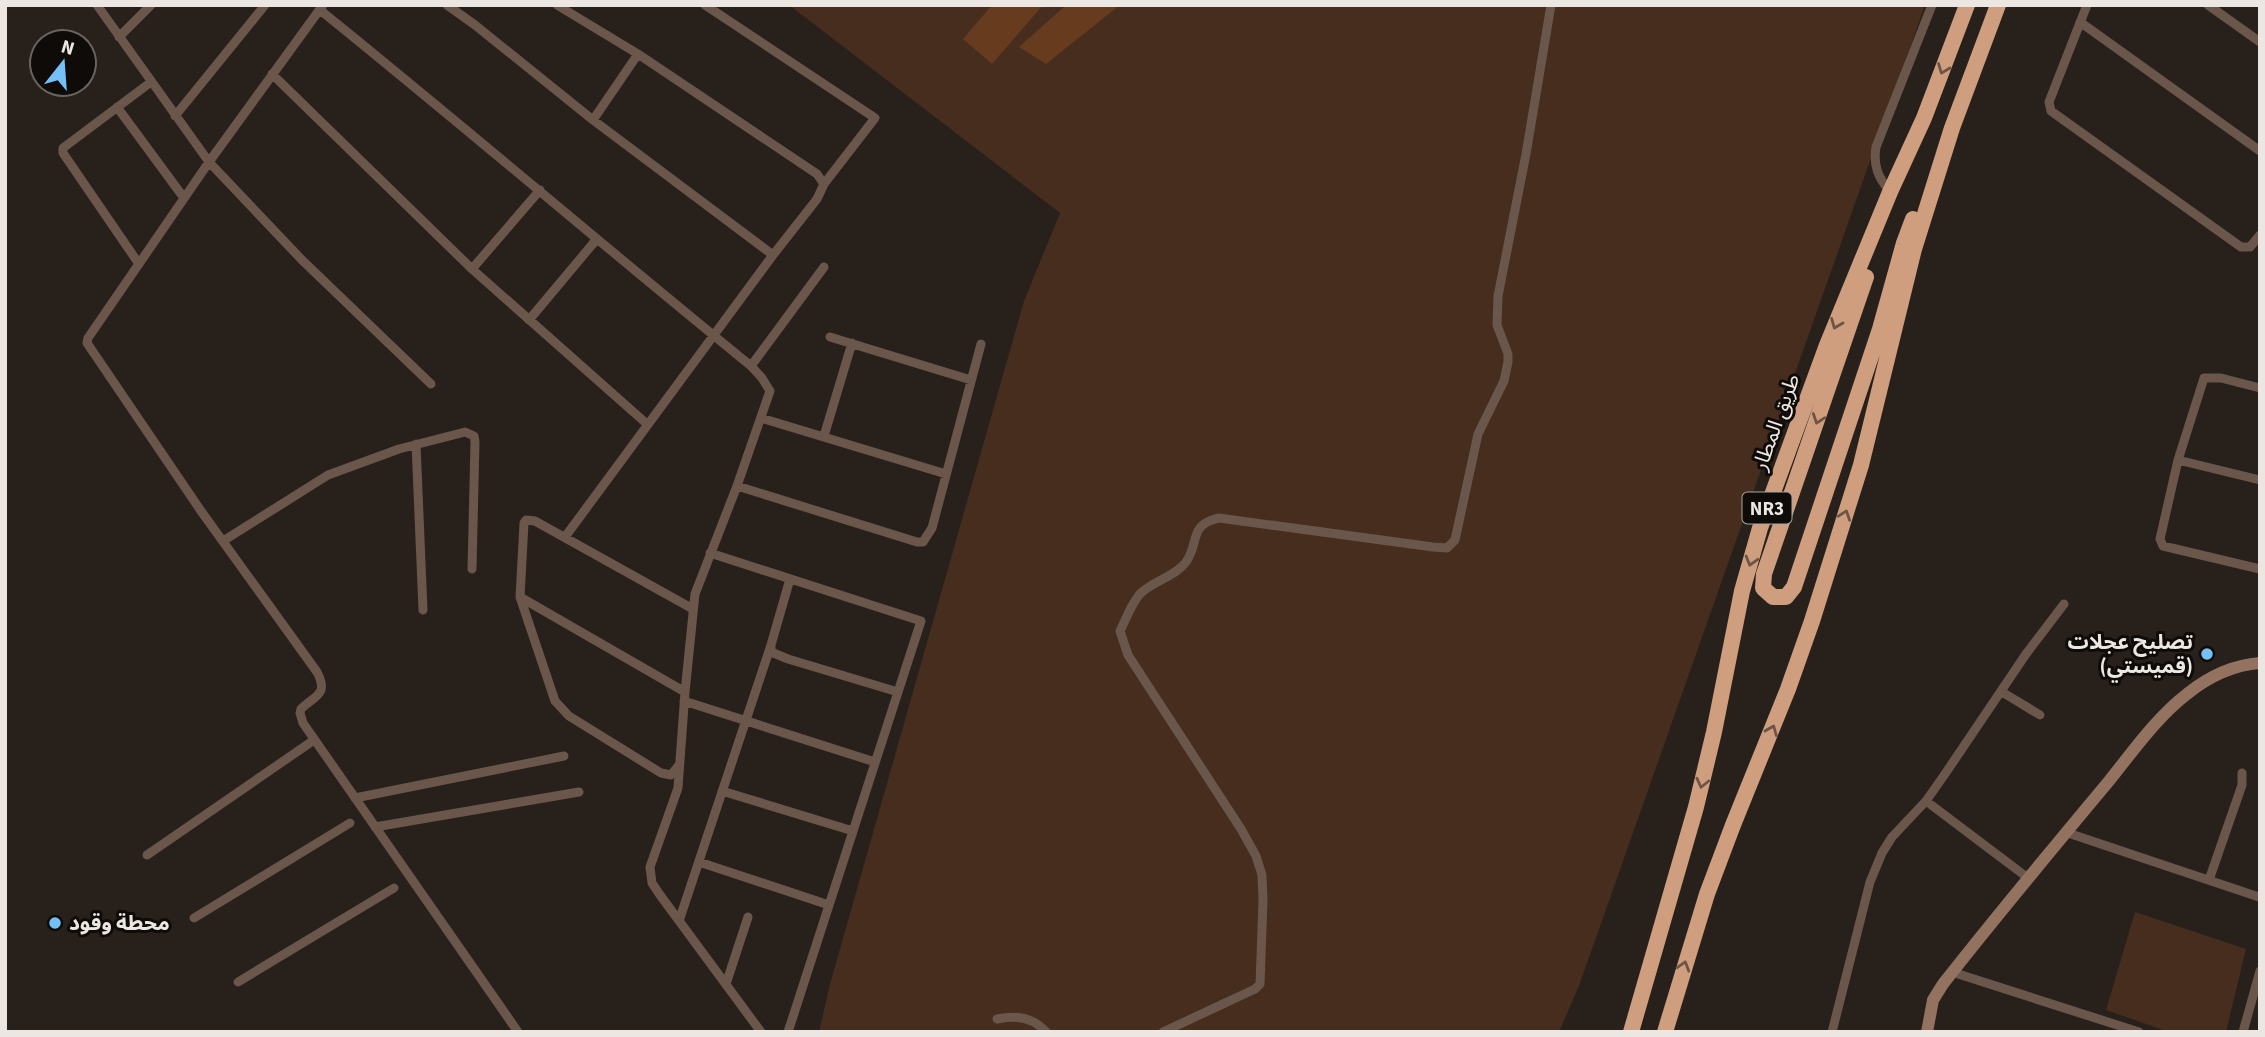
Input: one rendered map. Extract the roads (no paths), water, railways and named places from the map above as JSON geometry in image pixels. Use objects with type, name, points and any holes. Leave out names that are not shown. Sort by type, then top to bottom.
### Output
[{"type":"highway","name":"طريق المطار","points":[[1632,1032],[1693,819],[1740,604],[1760,528],[1827,345],[1890,192],[1922,123],[1967,5]]},
{"type":"highway","points":[[1922,123],[1859,296],[1764,574],[1763,588],[1773,597],[1786,597],[1794,587],[1880,329],[1904,243],[1998,5]]},
{"type":"highway","points":[[1665,1032],[1707,894],[1812,621],[1861,466],[1914,249],[1968,83]]},
{"type":"street","points":[[97,5],[209,162],[302,260],[431,384]]},
{"type":"street","points":[[119,37],[151,5]]},
{"type":"street","points":[[175,116],[265,5]]},
{"type":"street","points":[[447,5],[593,120],[773,255]]},
{"type":"street","points":[[557,5],[638,54],[817,174],[824,184]]},
{"type":"street","points":[[565,537],[875,118],[705,5]]},
{"type":"street","points":[[1163,1032],[1255,989],[1260,984],[1262,875],[1256,856],[1241,829],[1128,655],[1120,631],[1139,594],[1185,562],[1198,529],[1210,520],[1219,518],[1433,547],[1447,548],[1455,540],[1478,434],[1504,382],[1508,362],[1508,354],[1497,325],[1498,296],[1526,154],[1551,5]]},
{"type":"street","points":[[1890,192],[1876,170],[1875,147],[1932,5]]},
{"type":"street","points":[[2087,5],[2049,102],[2051,111],[2241,247],[2250,247],[2260,235]]},
{"type":"street","points":[[2208,5],[2260,42]]},
{"type":"street","points":[[518,1032],[314,740],[300,713],[303,706],[320,693],[323,683],[88,346],[88,338],[184,198],[322,8],[596,240],[751,366],[770,391],[695,594],[678,788],[650,867],[652,883],[761,1032]]},
{"type":"street","points":[[2080,22],[2260,151]]},
{"type":"street","points":[[593,120],[638,54]]},
{"type":"street","points":[[272,74],[472,269],[647,424]]},
{"type":"street","points":[[139,264],[63,153],[65,145],[151,82]]},
{"type":"street","points":[[117,107],[184,198]]},
{"type":"street","points":[[472,269],[540,190]]},
{"type":"street","points":[[529,320],[596,240]]},
{"type":"street","points":[[751,366],[824,267]]},
{"type":"street","points":[[830,337],[971,380]]},
{"type":"street","points":[[824,436],[852,343]]},
{"type":"street","points":[[737,486],[923,542],[932,528],[981,344]]},
{"type":"street","points":[[2260,388],[2221,378],[2204,378],[2178,460],[2161,543],[2260,569]]},
{"type":"street","points":[[761,418],[947,474]]},
{"type":"street","points":[[223,541],[328,475],[355,463],[465,432],[474,436],[472,569]]},
{"type":"street","points":[[416,444],[423,610]]},
{"type":"street","points":[[2178,460],[2260,480]]},
{"type":"street","points":[[679,765],[671,775],[661,773],[560,708],[550,690],[520,597],[524,523],[526,520],[535,521],[693,609]]},
{"type":"street","points":[[710,553],[921,621],[788,1032]]},
{"type":"street","points":[[679,921],[771,645],[790,579]]},
{"type":"street","points":[[520,597],[684,697],[746,721],[875,762]]},
{"type":"street","points":[[1832,1032],[1870,882],[1882,853],[1892,837],[1926,801],[2026,654],[2064,604]]},
{"type":"street","points":[[771,645],[771,652],[775,654],[898,692]]},
{"type":"street","points":[[1927,1032],[1933,1000],[1952,972],[2065,832],[2162,718],[2180,699],[2226,670],[2244,664],[2260,663]]},
{"type":"street","points":[[2002,692],[2040,715]]},
{"type":"street","points":[[147,855],[314,740]]},
{"type":"street","points":[[355,799],[564,756]]},
{"type":"street","points":[[2209,880],[2242,785],[2242,772]]},
{"type":"street","points":[[722,791],[853,831]]},
{"type":"street","points":[[375,827],[579,792]]},
{"type":"street","points":[[1926,801],[2028,878]]},
{"type":"street","points":[[194,918],[350,823]]},
{"type":"street","points":[[2065,832],[2259,897]]},
{"type":"street","points":[[699,862],[829,905]]},
{"type":"street","points":[[238,982],[394,888]]},
{"type":"street","points":[[726,984],[748,918]]},
{"type":"street","points":[[2243,1032],[2260,971]]},
{"type":"street","points":[[1952,972],[2139,1032]]},
{"type":"street","points":[[997,1019],[1011,1016],[1032,1020],[1046,1032]]},
{"type":"place","name":"تصليح عجلات (قميستي)","points":[[2207,654]]},
{"type":"place","name":"محطة وقود","points":[[55,923]]}]
